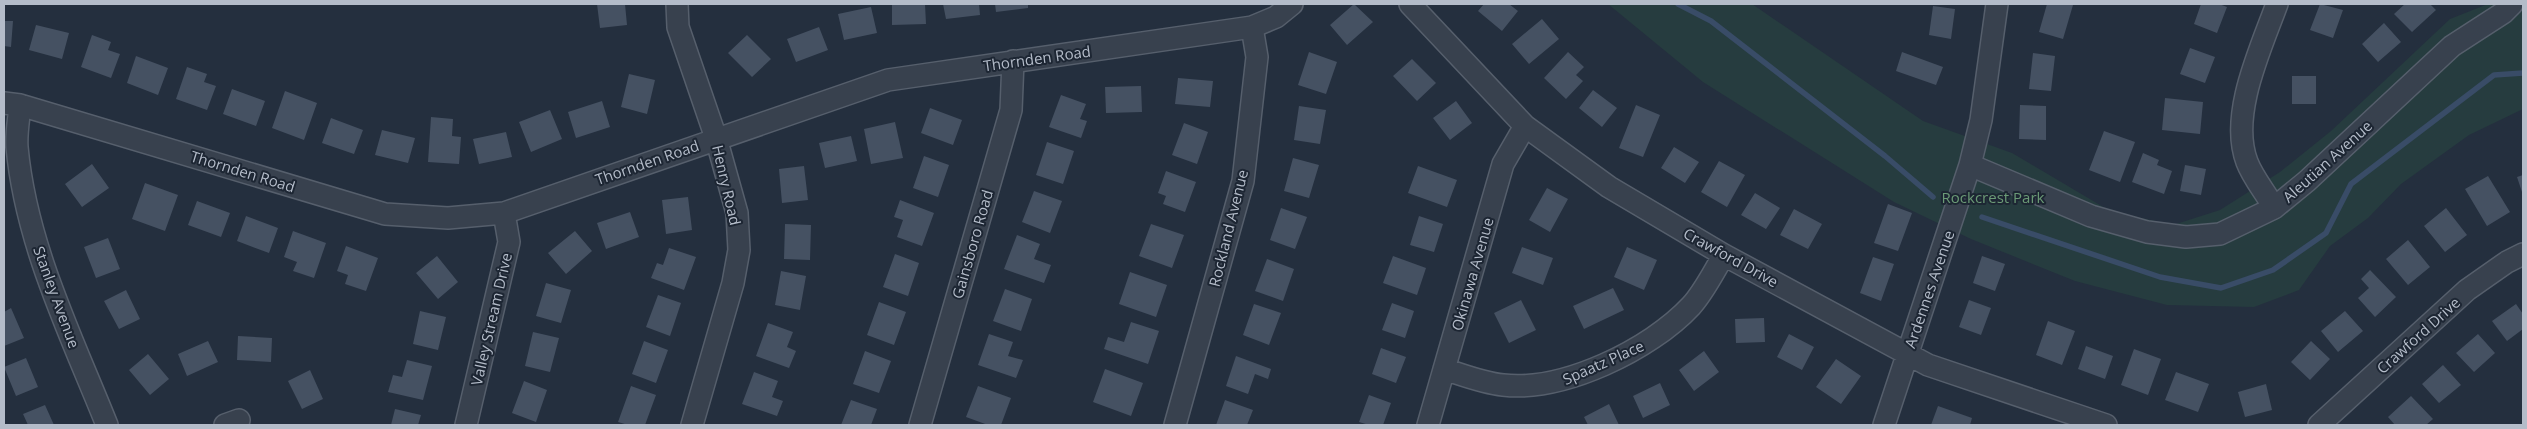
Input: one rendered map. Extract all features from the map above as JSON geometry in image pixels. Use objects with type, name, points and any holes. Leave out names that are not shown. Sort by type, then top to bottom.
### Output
[{"type":"street","name":"Henry Road","points":[[677,4],[678,27],[716,138],[737,213],[739,250],[733,283],[692,425]]},
{"type":"street","name":"Thornden Road","points":[[12,104],[386,214],[448,218],[504,213],[888,80],[1252,27],[1276,17],[1292,4]]},
{"type":"street","name":"Crawford Drive","points":[[1410,4],[1524,126],[1609,187],[1724,255],[1928,365],[2106,425]]},
{"type":"street","name":"Ardennes Avenue","points":[[1884,425],[1970,165],[1981,120],[1997,4]]},
{"type":"street","points":[[2274,208],[2247,162],[2241,123],[2247,86],[2277,4]]},
{"type":"street","name":"Aleutian Avenue","points":[[1970,165],[2091,216],[2147,232],[2186,237],[2220,234],[2274,208],[2308,181],[2452,46],[2503,13],[2512,4]]},
{"type":"street","name":"Rockland Avenue","points":[[1175,425],[1243,180],[1257,58],[1252,27]]},
{"type":"street","name":"Gainsboro Road","points":[[920,425],[1011,110],[1013,61]]},
{"type":"street","name":"Stanley Avenue","points":[[12,104],[24,195],[43,266],[107,425]]},
{"type":"street","name":"Okinawa Avenue","points":[[1428,425],[1503,164],[1524,126]]},
{"type":"street","name":"Valley Stream Drive","points":[[466,425],[509,242],[504,213]]},
{"type":"street","name":"Crawford Drive","points":[[2319,425],[2467,290],[2507,262],[2523,254]]},
{"type":"street","name":"Spaatz Place","points":[[1444,369],[1502,385],[1543,386],[1568,380],[1652,340],[1692,306],[1724,255]]},
{"type":"green space","name":"Rockcrest Park","points":[[1608,4],[1752,4],[1923,121],[2012,153],[2110,211],[2173,225],[2220,210],[2280,172],[2331,131],[2450,19],[2488,4],[2523,4],[2523,109],[2469,135],[2401,184],[2368,218],[2330,246],[2299,290],[2254,307],[2167,305],[2075,281],[1971,239],[1894,202],[1703,82]]},
{"type":"building","points":[[597,4],[625,4],[627,25],[600,28]]},
{"type":"building","points":[[892,4],[925,4],[926,24],[892,25]]},
{"type":"building","points":[[943,4],[979,4],[980,15],[946,19]]},
{"type":"building","points":[[995,4],[1028,4],[1028,8],[996,12]]},
{"type":"building","points":[[1354,4],[1373,22],[1347,45],[1330,25]]},
{"type":"building","points":[[1484,4],[1509,4],[1518,11],[1502,31],[1478,11]]},
{"type":"building","points":[[2047,4],[2073,5],[2063,39],[2039,32]]},
{"type":"building","points":[[2201,4],[2219,4],[2227,7],[2217,33],[2194,24]]},
{"type":"building","points":[[2320,4],[2343,10],[2333,38],[2310,30]]},
{"type":"building","points":[[2405,4],[2430,4],[2436,10],[2412,32],[2394,14]]},
{"type":"building","points":[[1933,6],[1955,9],[1951,39],[1929,35]]},
{"type":"building","points":[[871,7],[877,33],[844,40],[838,14]]},
{"type":"building","points":[[1542,19],[1559,39],[1529,64],[1512,44]]},
{"type":"building","points":[[4,21],[13,21],[11,47],[4,46]]},
{"type":"building","points":[[2384,23],[2401,42],[2378,62],[2362,44]]},
{"type":"building","points":[[36,25],[69,33],[62,59],[29,50]]},
{"type":"building","points":[[819,27],[828,50],[796,62],[787,39]]},
{"type":"building","points":[[92,35],[111,42],[108,50],[120,54],[111,78],[81,67]]},
{"type":"building","points":[[747,35],[771,59],[752,77],[728,53]]},
{"type":"building","points":[[2190,48],[2215,57],[2205,83],[2180,74]]},
{"type":"building","points":[[1309,52],[1337,62],[1326,94],[1298,85]]},
{"type":"building","points":[[1568,52],[1584,67],[1576,75],[1583,81],[1566,99],[1544,78]]},
{"type":"building","points":[[1902,52],[1943,67],[1936,85],[1896,71]]},
{"type":"building","points":[[2033,53],[2055,56],[2051,91],[2029,89]]},
{"type":"building","points":[[136,56],[168,68],[158,95],[127,83]]},
{"type":"building","points":[[1412,59],[1436,83],[1417,101],[1393,76]]},
{"type":"building","points":[[187,67],[207,74],[204,82],[216,86],[207,110],[176,99]]},
{"type":"building","points":[[629,74],[655,80],[647,114],[621,107]]},
{"type":"building","points":[[2292,76],[2316,76],[2316,104],[2292,104]]},
{"type":"building","points":[[1178,78],[1213,81],[1210,107],[1175,104]]},
{"type":"building","points":[[1141,86],[1142,112],[1106,113],[1105,87]]},
{"type":"building","points":[[232,89],[265,101],[256,126],[223,114]]},
{"type":"building","points":[[1593,90],[1617,108],[1602,127],[1579,108]]},
{"type":"building","points":[[285,91],[317,103],[304,140],[272,128]]},
{"type":"building","points":[[1061,95],[1086,104],[1080,119],[1087,121],[1081,138],[1049,127]]},
{"type":"building","points":[[2165,98],[2203,102],[2200,134],[2162,130]]},
{"type":"building","points":[[602,101],[610,127],[576,138],[568,112]]},
{"type":"building","points":[[1456,101],[1472,123],[1450,140],[1433,118]]},
{"type":"building","points":[[1636,105],[1660,115],[1643,157],[1619,148]]},
{"type":"building","points":[[2020,105],[2046,106],[2046,140],[2019,139]]},
{"type":"building","points":[[1299,106],[1326,110],[1320,144],[1294,140]]},
{"type":"building","points":[[930,108],[962,120],[953,145],[921,133]]},
{"type":"building","points":[[550,110],[562,139],[531,152],[519,122]]},
{"type":"building","points":[[431,117],[453,119],[452,136],[461,137],[459,164],[428,162]]},
{"type":"building","points":[[331,118],[363,130],[354,154],[322,143]]},
{"type":"building","points":[[895,122],[903,158],[871,164],[864,129]]},
{"type":"building","points":[[1184,123],[1208,132],[1197,164],[1172,155]]},
{"type":"building","points":[[382,130],[415,138],[408,163],[375,155]]},
{"type":"building","points":[[2104,131],[2135,142],[2120,182],[2089,170]]},
{"type":"building","points":[[506,132],[512,157],[479,164],[473,139]]},
{"type":"building","points":[[851,136],[857,161],[825,168],[819,143]]},
{"type":"building","points":[[1047,142],[1074,151],[1063,184],[1036,175]]},
{"type":"building","points":[[1674,147],[1699,162],[1685,183],[1661,168]]},
{"type":"building","points":[[2143,153],[2159,160],[2157,165],[2172,171],[2164,194],[2132,182]]},
{"type":"building","points":[[924,156],[949,165],[938,197],[913,188]]},
{"type":"building","points":[[1293,158],[1319,165],[1309,198],[1284,191]]},
{"type":"building","points":[[1719,161],[1745,175],[1727,207],[1701,192]]},
{"type":"building","points":[[92,164],[109,188],[82,207],[65,184]]},
{"type":"building","points":[[2185,165],[2206,169],[2201,195],[2180,191]]},
{"type":"building","points":[[804,166],[808,200],[782,203],[779,169]]},
{"type":"building","points":[[1418,166],[1457,180],[1447,207],[1408,193]]},
{"type":"building","points":[[1166,171],[1196,182],[1185,212],[1163,204],[1166,196],[1158,193]]},
{"type":"building","points":[[2523,175],[2523,195],[2517,177]]},
{"type":"building","points":[[2488,176],[2510,212],[2487,226],[2465,189]]},
{"type":"building","points":[[145,183],[178,195],[165,231],[132,219]]},
{"type":"building","points":[[1547,188],[1568,199],[1550,232],[1529,220]]},
{"type":"building","points":[[1034,191],[1062,201],[1050,233],[1022,222]]},
{"type":"building","points":[[1755,193],[1780,208],[1766,229],[1741,215]]},
{"type":"building","points":[[688,197],[692,230],[666,234],[662,200]]},
{"type":"building","points":[[900,200],[934,213],[922,246],[897,237],[903,220],[894,217]]},
{"type":"building","points":[[197,201],[230,213],[221,237],[188,225]]},
{"type":"building","points":[[1888,204],[1912,213],[1898,251],[1874,243]]},
{"type":"building","points":[[1281,208],[1307,217],[1295,249],[1270,240]]},
{"type":"building","points":[[2446,208],[2467,235],[2445,252],[2424,226]]},
{"type":"building","points":[[1794,209],[1822,224],[1808,249],[1780,235]]},
{"type":"building","points":[[630,212],[639,237],[606,249],[597,223]]},
{"type":"building","points":[[246,216],[278,228],[269,253],[237,241]]},
{"type":"building","points":[[1419,216],[1443,224],[1434,252],[1410,245]]},
{"type":"building","points":[[785,224],[811,225],[810,260],[784,259]]},
{"type":"building","points":[[1151,224],[1184,235],[1172,268],[1139,256]]},
{"type":"building","points":[[293,231],[326,243],[314,278],[293,271],[297,262],[284,257]]},
{"type":"building","points":[[575,231],[592,251],[566,274],[548,253]]},
{"type":"building","points":[[1017,235],[1040,244],[1034,259],[1051,265],[1044,283],[1004,269]]},
{"type":"building","points":[[108,238],[120,269],[96,278],[84,247]]},
{"type":"building","points":[[2408,240],[2430,267],[2408,285],[2386,259]]},
{"type":"building","points":[[346,246],[378,258],[366,291],[345,284],[348,275],[337,271]]},
{"type":"building","points":[[1522,247],[1553,258],[1543,285],[1512,273]]},
{"type":"building","points":[[1627,247],[1657,260],[1644,290],[1614,277]]},
{"type":"building","points":[[669,248],[696,257],[684,290],[651,278],[657,263],[663,265]]},
{"type":"building","points":[[895,254],[919,263],[908,296],[883,287]]},
{"type":"building","points":[[437,256],[458,282],[438,299],[416,273]]},
{"type":"building","points":[[1393,256],[1426,268],[1417,295],[1383,283]]},
{"type":"building","points":[[1982,256],[2005,264],[1995,291],[1973,283]]},
{"type":"building","points":[[1873,257],[1894,264],[1881,301],[1860,293]]},
{"type":"building","points":[[1267,259],[1294,269],[1283,301],[1255,291]]},
{"type":"building","points":[[2370,270],[2396,297],[2375,317],[2358,298],[2369,288],[2361,279]]},
{"type":"building","points":[[781,271],[806,276],[800,310],[775,305]]},
{"type":"building","points":[[1130,272],[1167,285],[1156,317],[1119,304]]},
{"type":"building","points":[[546,283],[571,290],[561,323],[536,316]]},
{"type":"building","points":[[1613,288],[1624,310],[1584,329],[1573,306]]},
{"type":"building","points":[[1005,289],[1032,299],[1021,331],[993,321]]},
{"type":"building","points":[[126,290],[140,319],[119,329],[104,301]]},
{"type":"building","points":[[658,295],[681,303],[670,336],[646,327]]},
{"type":"building","points":[[1521,300],[1536,330],[1509,343],[1494,313]]},
{"type":"building","points":[[1969,300],[1991,308],[1981,335],[1959,327]]},
{"type":"building","points":[[879,302],[906,312],[894,345],[867,335]]},
{"type":"building","points":[[1392,303],[1414,311],[1405,338],[1382,330]]},
{"type":"building","points":[[1254,304],[1281,313],[1269,345],[1243,335]]},
{"type":"building","points":[[2516,304],[2523,314],[2523,329],[2507,341],[2492,321]]},
{"type":"building","points":[[11,308],[24,338],[4,346],[4,312]]},
{"type":"building","points":[[420,311],[446,317],[438,350],[413,344]]},
{"type":"building","points":[[2345,311],[2363,331],[2338,352],[2321,331]]},
{"type":"building","points":[[1764,318],[1765,342],[1736,343],[1735,319]]},
{"type":"building","points":[[2048,321],[2075,331],[2062,365],[2036,355]]},
{"type":"building","points":[[1131,322],[1159,331],[1148,364],[1104,349],[1108,337],[1124,342]]},
{"type":"building","points":[[768,323],[793,332],[787,347],[796,351],[789,368],[756,356]]},
{"type":"building","points":[[533,332],[559,338],[550,372],[525,366]]},
{"type":"building","points":[[989,334],[1013,342],[1008,356],[1023,360],[1016,378],[978,365]]},
{"type":"building","points":[[1789,334],[1814,347],[1802,370],[1777,357]]},
{"type":"building","points":[[2478,334],[2495,353],[2474,372],[2456,353]]},
{"type":"building","points":[[238,336],[272,338],[271,362],[237,360]]},
{"type":"building","points":[[208,341],[218,362],[187,376],[178,354]]},
{"type":"building","points":[[644,341],[668,350],[656,383],[632,374]]},
{"type":"building","points":[[2311,341],[2330,359],[2310,380],[2291,362]]},
{"type":"building","points":[[2086,346],[2113,356],[2105,379],[2078,369]]},
{"type":"building","points":[[1381,348],[1406,357],[1396,383],[1372,374]]},
{"type":"building","points":[[2134,349],[2161,359],[2148,395],[2121,385]]},
{"type":"building","points":[[865,351],[891,361],[879,393],[853,384]]},
{"type":"building","points":[[1704,351],[1719,372],[1694,391],[1679,370]]},
{"type":"building","points":[[148,354],[169,379],[150,395],[129,370]]},
{"type":"building","points":[[1236,356],[1271,369],[1268,379],[1255,374],[1248,394],[1226,386]]},
{"type":"building","points":[[26,358],[38,387],[16,396],[4,367]]},
{"type":"building","points":[[1836,359],[1861,376],[1841,404],[1816,387]]},
{"type":"building","points":[[407,360],[432,366],[423,400],[388,392],[393,375],[402,377]]},
{"type":"building","points":[[2443,365],[2461,385],[2439,403],[2422,384]]},
{"type":"building","points":[[1105,369],[1143,383],[1131,416],[1093,402]]},
{"type":"building","points":[[310,370],[323,399],[302,409],[288,381]]},
{"type":"building","points":[[754,372],[778,381],[772,397],[783,401],[777,416],[742,404]]},
{"type":"building","points":[[2176,372],[2209,384],[2198,412],[2165,400]]},
{"type":"building","points":[[524,381],[547,390],[536,422],[512,413]]},
{"type":"building","points":[[1660,383],[1670,405],[1643,418],[1633,396]]},
{"type":"building","points":[[2266,384],[2272,410],[2245,417],[2238,392]]},
{"type":"building","points":[[631,386],[656,395],[645,425],[628,425],[618,422]]},
{"type":"building","points":[[978,386],[1011,398],[1001,425],[988,425],[966,417]]},
{"type":"building","points":[[1369,395],[1391,403],[1383,425],[1369,425],[1359,422]]},
{"type":"building","points":[[2411,396],[2433,419],[2426,425],[2395,425],[2388,417]]},
{"type":"building","points":[[851,400],[877,409],[871,425],[841,425]]},
{"type":"building","points":[[1225,400],[1253,410],[1247,425],[1216,425]]},
{"type":"building","points":[[1609,404],[1619,425],[1588,425],[1584,417]]},
{"type":"building","points":[[45,405],[54,425],[28,425],[23,414]]},
{"type":"building","points":[[1938,406],[1972,418],[1970,425],[1931,425]]},
{"type":"building","points":[[395,409],[421,415],[418,425],[391,425]]},
{"type":"waterway","points":[[1678,4],[1711,21],[1885,156],[1933,197]]},
{"type":"waterway","points":[[1982,217],[2160,277],[2221,288],[2273,270],[2326,233],[2351,184],[2494,75],[2523,73]]}]
